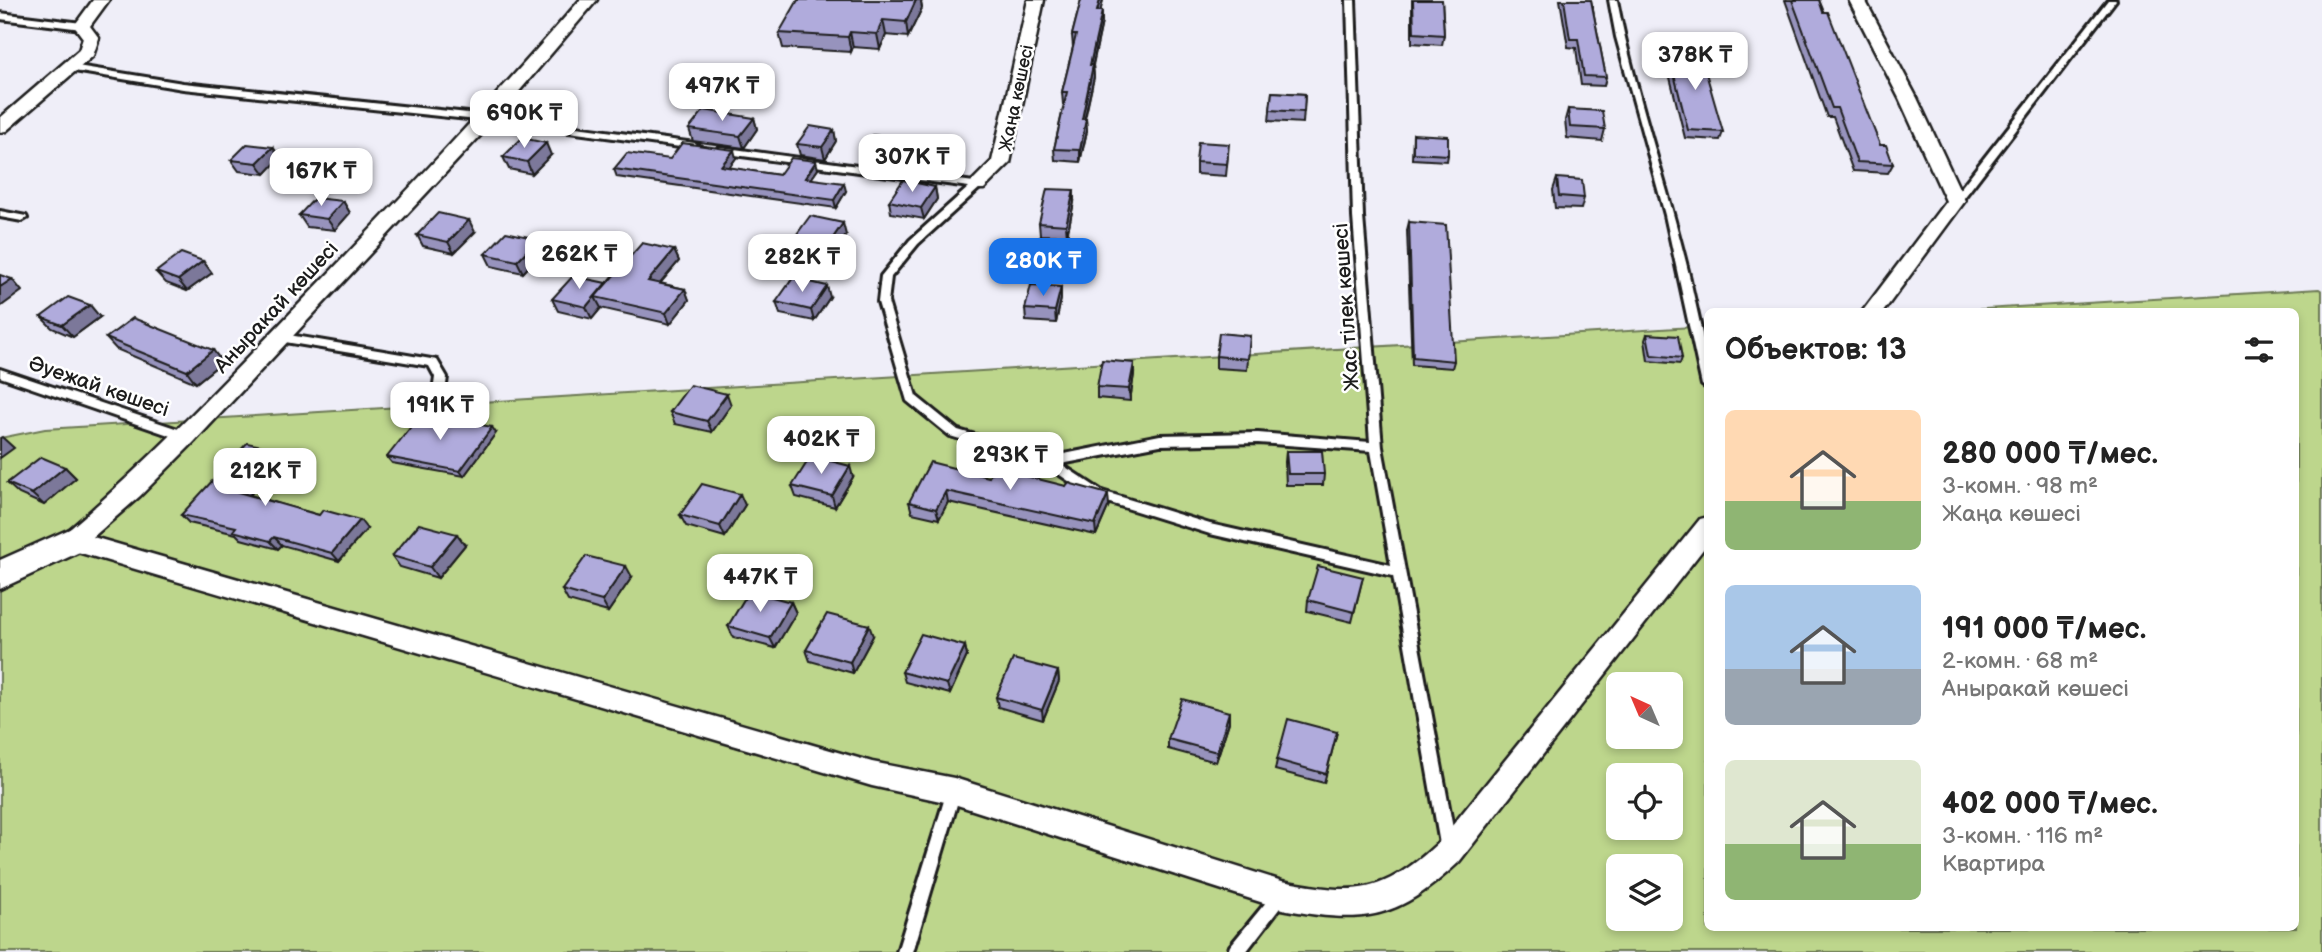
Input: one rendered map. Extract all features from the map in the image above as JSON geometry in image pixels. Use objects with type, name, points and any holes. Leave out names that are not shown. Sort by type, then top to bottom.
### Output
[{"type":"street","points":[[0,127],[71,68],[86,52],[91,38],[82,26],[101,0]]},
{"type":"street","name":"Аныракай көшесі","points":[[72,541],[132,490],[186,436],[487,118],[589,0]]},
{"type":"street","name":"Жаңа көшесі","points":[[977,185],[1001,163],[1036,0]]},
{"type":"street","points":[[1857,0],[1908,98],[1956,201],[1875,308]]},
{"type":"street","points":[[0,575],[72,541],[872,774],[954,791],[1282,895],[1336,905],[1381,899],[1420,881],[1450,852],[1704,531]]},
{"type":"lane","name":"Жас тілек көшесі","points":[[1351,0],[1358,217],[1376,447],[1450,852]]},
{"type":"lane","points":[[1613,0],[1620,37],[1670,215],[1704,367]]},
{"type":"lane","points":[[1956,201],[2112,0]]},
{"type":"lane","points":[[0,16],[82,26]]},
{"type":"lane","points":[[71,68],[183,86],[487,118],[977,185]]},
{"type":"lane","points":[[977,185],[915,242],[886,276],[883,302],[911,398],[954,433],[1049,463],[1097,495],[1210,529],[1398,572]]},
{"type":"lane","points":[[0,214],[22,218]]},
{"type":"lane","points":[[278,337],[433,363],[441,377],[439,392]]},
{"type":"lane","name":"Әуежай көшесі","points":[[0,373],[186,436]]},
{"type":"lane","points":[[1049,463],[1160,440],[1258,438],[1376,447]]},
{"type":"lane","points":[[905,952],[954,791]]},
{"type":"lane","points":[[1236,952],[1282,895]]},
{"type":"green space","points":[[2319,289],[2322,291],[2322,952],[0,952],[0,438],[45,429],[1704,326],[1704,931],[2299,931],[2299,308],[2002,308]]},
{"type":"building","points":[[798,0],[916,0],[906,22],[883,20],[877,34],[850,32],[848,37],[779,33]]},
{"type":"building","points":[[1081,0],[1100,0],[1097,11],[1102,11],[1082,119],[1086,119],[1080,150],[1054,149],[1067,92],[1062,92],[1076,35],[1072,35]]},
{"type":"building","points":[[1413,0],[1442,0],[1444,35],[1414,33]]},
{"type":"building","points":[[1564,0],[1591,0],[1606,77],[1584,76],[1578,39],[1570,39]]},
{"type":"building","points":[[1792,0],[1819,0],[1823,12],[1828,12],[1880,145],[1886,145],[1893,164],[1857,162],[1837,108],[1832,108]]},
{"type":"building","points":[[1668,50],[1700,52],[1723,132],[1688,130]]},
{"type":"building","points":[[1272,92],[1305,94],[1304,112],[1270,110]]},
{"type":"building","points":[[1568,109],[1602,111],[1605,129],[1570,127]]},
{"type":"building","points":[[704,110],[754,118],[740,136],[689,129]]},
{"type":"building","points":[[810,126],[834,130],[822,147],[797,144]]},
{"type":"building","points":[[1413,134],[1448,136],[1448,155],[1413,153]]},
{"type":"building","points":[[873,135],[925,143],[915,160],[863,151]]},
{"type":"building","points":[[522,138],[546,143],[527,162],[503,157]]},
{"type":"building","points":[[1198,142],[1229,144],[1227,164],[1196,162]]},
{"type":"building","points":[[682,143],[734,150],[721,166],[779,175],[791,158],[816,161],[805,178],[844,183],[834,200],[614,169],[627,153],[670,159]]},
{"type":"building","points":[[247,144],[273,147],[257,163],[231,160]]},
{"type":"building","points":[[1557,178],[1582,180],[1584,198],[1559,196]]},
{"type":"building","points":[[903,180],[935,187],[921,208],[889,201]]},
{"type":"building","points":[[1047,189],[1074,190],[1066,225],[1039,223]]},
{"type":"building","points":[[315,198],[343,201],[327,219],[299,215]]},
{"type":"building","points":[[438,213],[469,220],[448,242],[417,235]]},
{"type":"building","points":[[810,216],[843,223],[828,245],[794,238]]},
{"type":"building","points":[[1409,222],[1446,225],[1454,361],[1413,357]]},
{"type":"building","points":[[506,232],[538,239],[517,261],[485,254]]},
{"type":"building","points":[[642,243],[674,250],[648,281],[685,289],[666,313],[595,297]]},
{"type":"building","points":[[181,253],[203,261],[178,280],[156,272]]},
{"type":"building","points":[[0,275],[12,279],[0,287]]},
{"type":"building","points":[[573,276],[606,283],[586,307],[552,299]]},
{"type":"building","points":[[793,278],[827,286],[811,310],[776,302]]},
{"type":"building","points":[[1031,285],[1061,287],[1055,311],[1025,309]]},
{"type":"building","points":[[68,297],[90,305],[62,325],[41,317]]},
{"type":"building","points":[[133,318],[213,350],[187,371],[106,338]]},
{"type":"building","points":[[1219,333],[1250,336],[1248,359],[1216,356]]},
{"type":"building","points":[[1647,334],[1678,336],[1682,358],[1651,355]]},
{"type":"building","points":[[1102,360],[1134,363],[1129,389],[1097,387]]},
{"type":"building","points":[[690,385],[727,394],[707,421],[670,412]]},
{"type":"building","points":[[421,414],[492,427],[460,471],[387,457]]},
{"type":"building","points":[[247,443],[276,449],[238,492],[319,515],[323,510],[360,520],[332,553],[274,537],[270,541],[233,531],[236,527],[181,515]]},
{"type":"building","points":[[1286,451],[1322,451],[1324,474],[1288,474]]},
{"type":"building","points":[[811,456],[850,466],[832,496],[792,486]]},
{"type":"building","points":[[41,457],[65,467],[32,494],[7,483]]},
{"type":"building","points":[[930,462],[989,477],[994,468],[1108,494],[1095,524],[946,491],[936,509],[909,502]]},
{"type":"building","points":[[702,484],[740,494],[720,526],[680,515]]},
{"type":"building","points":[[419,524],[457,534],[430,567],[392,556]]},
{"type":"building","points":[[586,556],[626,566],[602,601],[562,590]]},
{"type":"building","points":[[1318,566],[1363,577],[1354,612],[1308,600]]},
{"type":"building","points":[[749,591],[791,602],[770,638],[728,626]]},
{"type":"building","points":[[827,614],[869,625],[850,662],[806,650]]},
{"type":"building","points":[[921,634],[965,646],[947,684],[902,672]]},
{"type":"building","points":[[1013,659],[1058,671],[1042,710],[996,697]]},
{"type":"building","points":[[1182,699],[1229,712],[1217,752],[1168,739]]},
{"type":"building","points":[[1288,719],[1337,732],[1326,774],[1277,760]]}]
